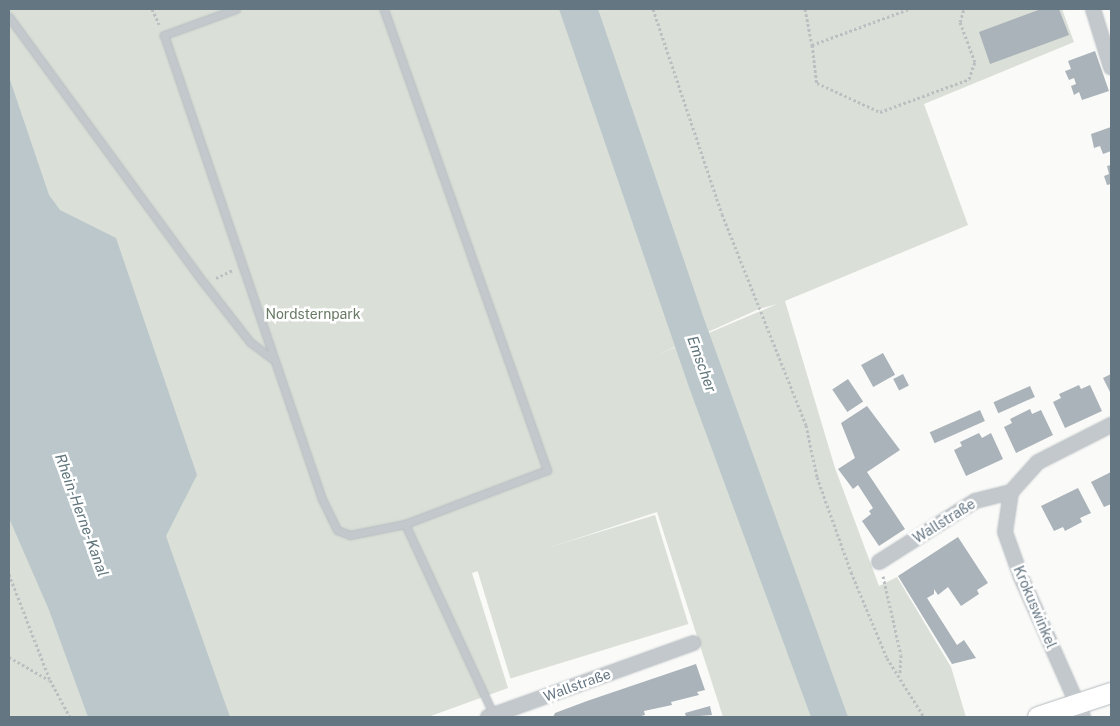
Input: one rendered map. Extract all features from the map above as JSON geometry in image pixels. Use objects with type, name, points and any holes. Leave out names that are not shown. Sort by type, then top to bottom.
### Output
[{"type":"main road","points":[[1038,717],[1081,711],[1111,693]]},
{"type":"street","points":[[1093,9],[1111,67]]},
{"type":"street","points":[[1011,492],[1038,462],[1111,425]]},
{"type":"street","name":"Wallstraße","points":[[879,562],[975,500],[1011,492]]},
{"type":"street","name":"Krokuswinkel","points":[[1011,492],[1005,532],[1021,577],[1081,711]]},
{"type":"street","name":"Wallstraße","points":[[492,717],[693,643]]},
{"type":"lane","points":[[236,9],[164,36],[322,499],[337,530],[350,535],[404,524],[547,470],[384,9]]},
{"type":"lane","points":[[9,17],[204,283],[250,342],[275,361]]},
{"type":"lane","points":[[404,524],[492,717]]},
{"type":"path","points":[[653,9],[722,214],[806,425],[817,476],[851,572],[876,636],[924,717]]},
{"type":"path","points":[[805,9],[817,82],[880,112],[969,79],[975,62],[960,22],[964,9]]},
{"type":"path","points":[[812,45],[909,9]]},
{"type":"path","points":[[204,283],[242,266]]},
{"type":"path","points":[[879,562],[901,656],[900,676]]},
{"type":"path","points":[[9,574],[50,680],[70,717]]},
{"type":"path","points":[[9,657],[50,680]]},
{"type":"green space","name":"Nordsternpark","points":[[9,9],[1062,9],[1074,42],[924,104],[968,225],[785,301],[835,468],[879,586],[897,577],[951,667],[966,717],[723,717],[657,512],[472,573],[508,688],[428,717],[9,717]],"holes":[[[777,304],[657,355],[759,309]]]},
{"type":"green space","points":[[655,515],[688,624],[510,678],[477,569]]},
{"type":"water","name":"Emscher","points":[[559,9],[598,9],[703,316],[848,717],[811,717],[690,390]]},
{"type":"water","name":"Rhein-Herne-Kanal","points":[[9,77],[49,195],[60,210],[116,238],[197,475],[166,536],[230,717],[88,717],[49,610],[9,518]]},
{"type":"building","points":[[1041,9],[1059,9],[1069,35],[990,64],[979,32]]},
{"type":"building","points":[[1095,51],[1109,91],[1082,100],[1079,92],[1074,95],[1071,86],[1076,84],[1074,78],[1069,80],[1065,71],[1071,69],[1068,61]]},
{"type":"building","points":[[1111,127],[1111,151],[1103,154],[1100,146],[1094,148],[1091,134]]},
{"type":"building","points":[[1111,165],[1111,184],[1107,185],[1104,176],[1109,174],[1107,166]]},
{"type":"building","points":[[883,353],[895,375],[873,387],[861,365]]},
{"type":"building","points":[[903,374],[909,386],[899,391],[893,379]]},
{"type":"building","points":[[1111,374],[1111,394],[1103,378]]},
{"type":"building","points":[[848,379],[863,401],[847,412],[832,390]]},
{"type":"building","points":[[1079,385],[1081,389],[1090,385],[1102,411],[1065,428],[1053,402],[1061,398],[1059,394]]},
{"type":"building","points":[[1030,386],[1035,397],[998,413],[993,402]]},
{"type":"building","points":[[867,406],[900,450],[867,472],[905,529],[879,546],[862,521],[871,514],[869,511],[873,508],[858,485],[853,489],[838,469],[855,458],[841,423]]},
{"type":"building","points":[[1030,409],[1032,414],[1041,410],[1053,435],[1016,453],[1004,427],[1012,423],[1010,419]]},
{"type":"building","points":[[980,410],[985,421],[935,443],[930,432]]},
{"type":"building","points":[[979,433],[982,438],[991,433],[1003,459],[966,476],[954,450],[962,446],[960,442]]},
{"type":"building","points":[[1111,472],[1111,504],[1104,507],[1091,482]]},
{"type":"building","points":[[1078,488],[1091,513],[1080,518],[1082,522],[1065,531],[1063,527],[1054,531],[1041,506]]},
{"type":"building","points":[[958,537],[988,583],[977,590],[979,594],[961,606],[948,587],[938,595],[934,589],[934,594],[927,598],[957,645],[964,640],[976,658],[952,664],[898,576]]},
{"type":"building","points":[[696,664],[705,690],[697,692],[699,695],[671,702],[672,705],[644,711],[645,715],[637,717],[553,717],[555,713],[587,701]]},
{"type":"building","points":[[710,706],[712,715],[686,717],[685,713]]}]
